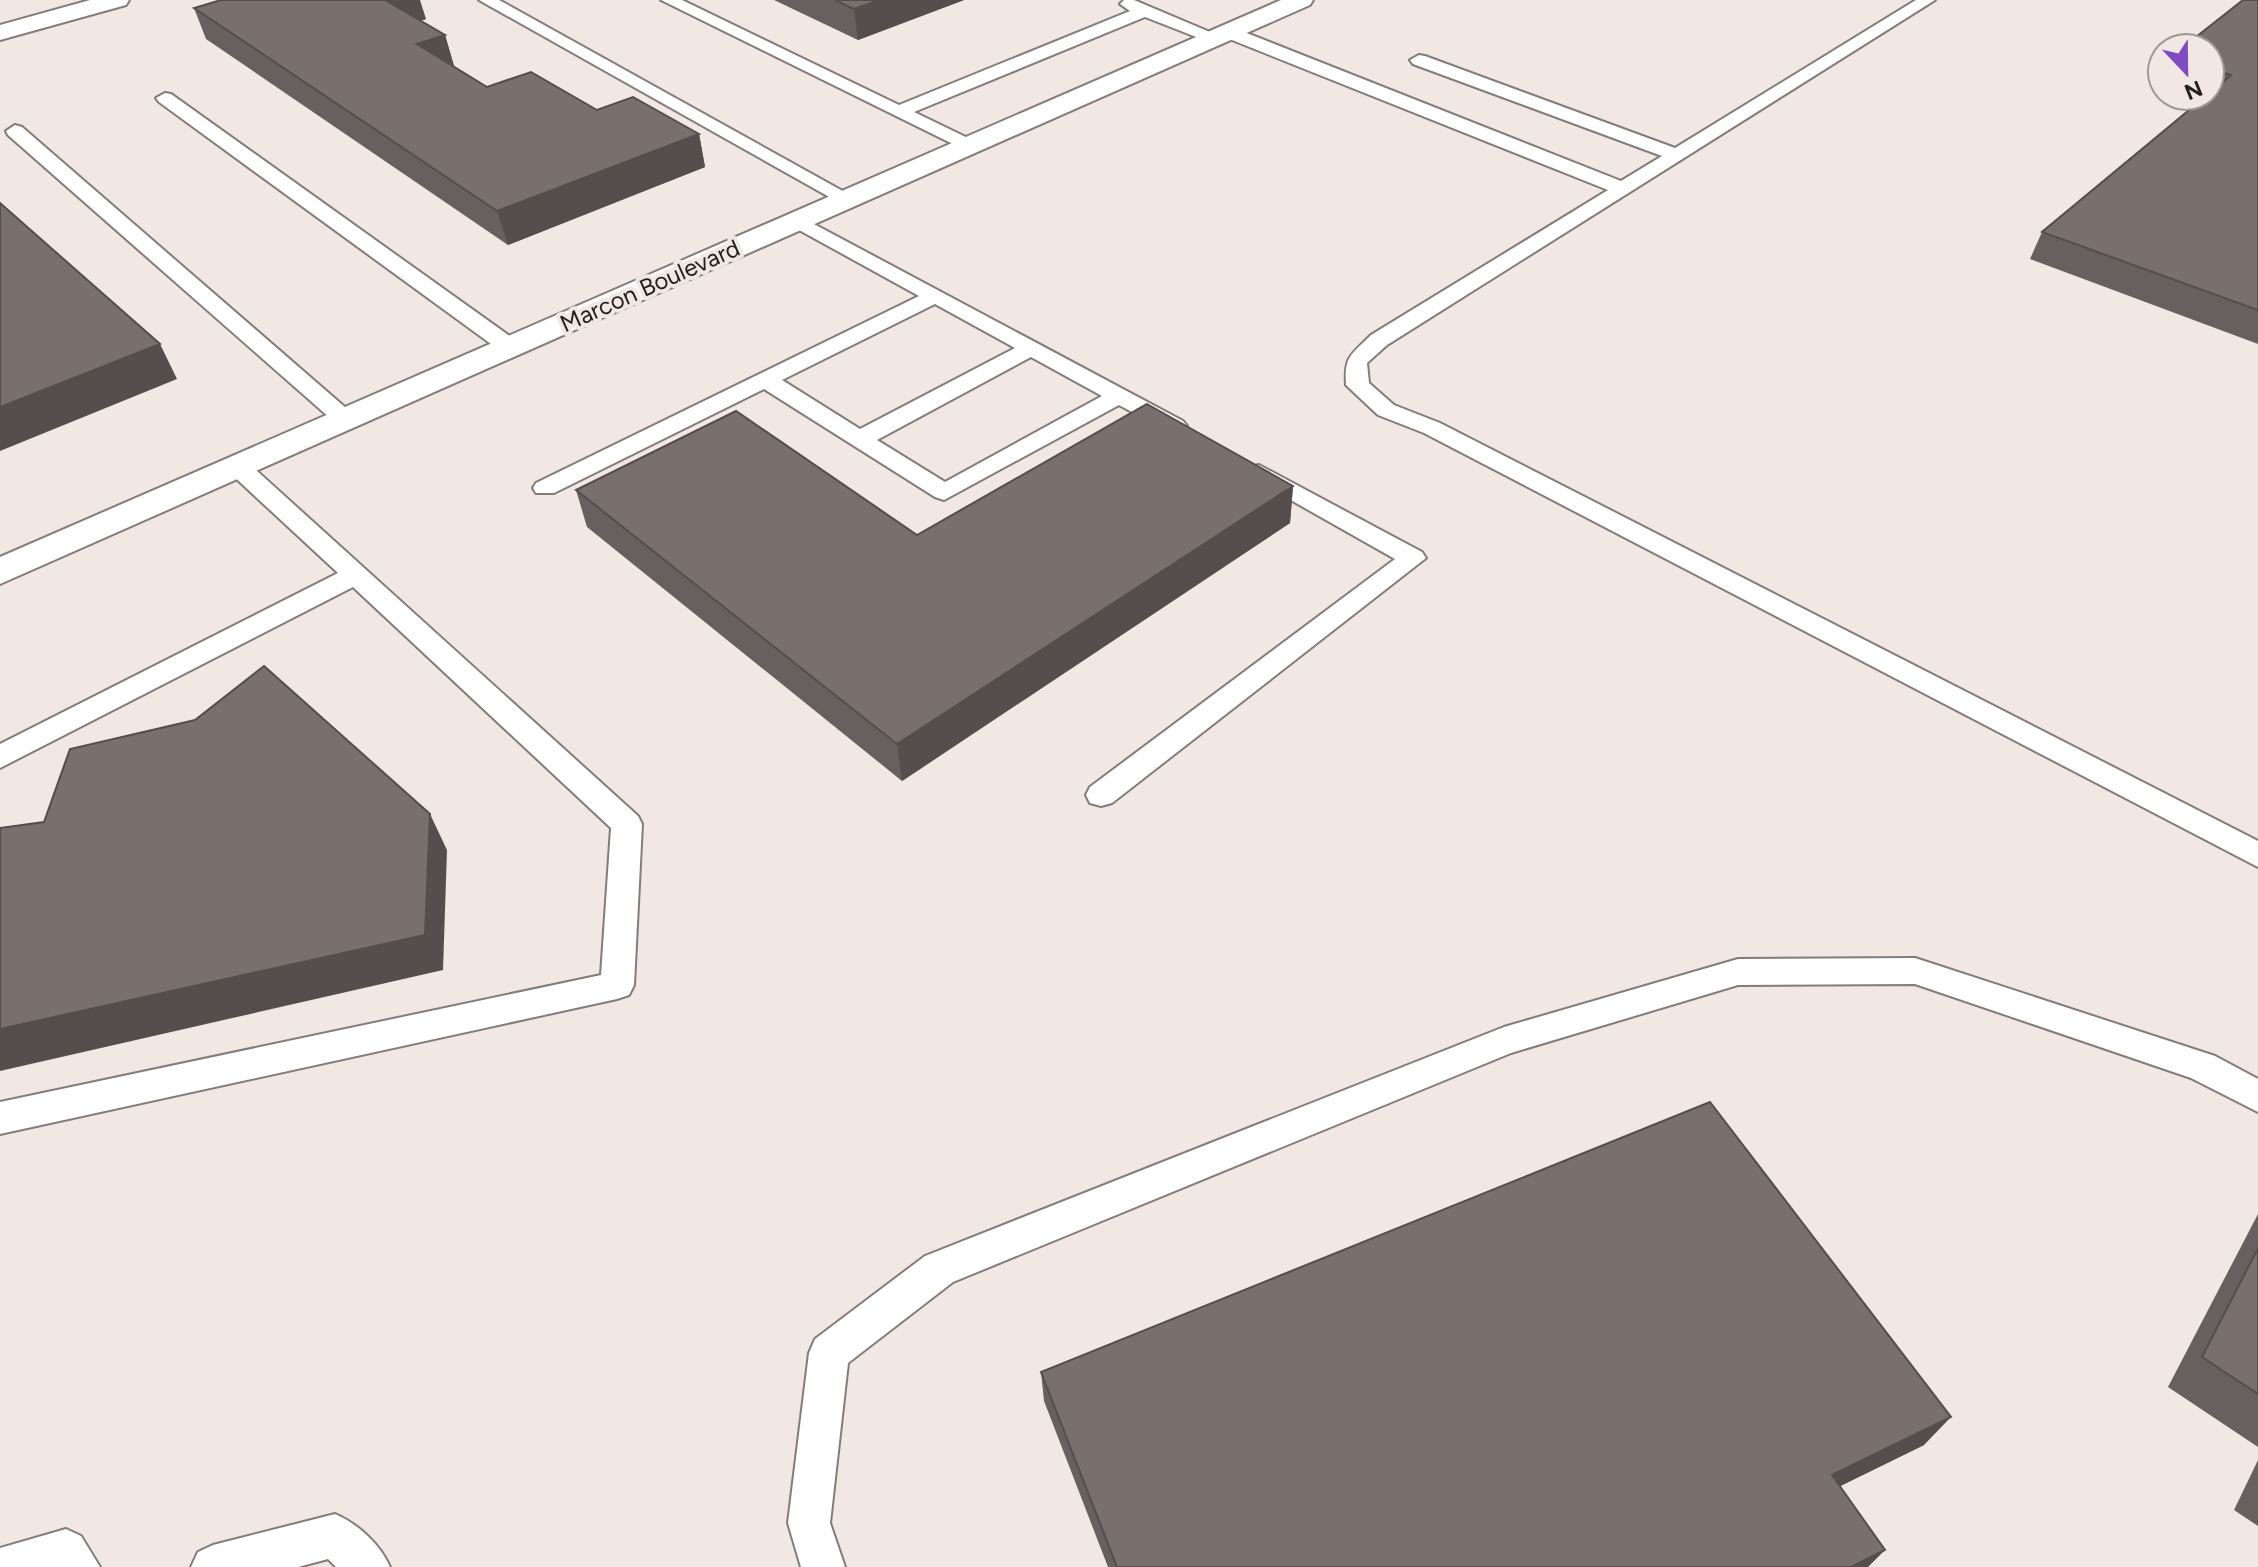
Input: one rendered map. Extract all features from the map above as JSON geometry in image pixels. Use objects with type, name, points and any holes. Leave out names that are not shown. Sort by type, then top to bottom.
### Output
[{"type":"main road","points":[[0,12],[44,0]]},
{"type":"main road","points":[[0,33],[117,0]]},
{"type":"main road","name":"Marcon Boulevard","points":[[0,572],[1296,1]]},
{"type":"lane","points":[[487,0],[847,199]]},
{"type":"lane","points":[[669,0],[967,145]]},
{"type":"lane","points":[[1118,0],[1222,35],[1624,189]]},
{"type":"lane","points":[[1927,0],[1379,340],[1356,362],[1358,385],[1386,410],[1432,428],[2258,855]]},
{"type":"lane","points":[[898,112],[1144,11]]},
{"type":"lane","points":[[1419,60],[1678,156]]},
{"type":"lane","points":[[165,98],[510,347]]},
{"type":"lane","points":[[15,131],[346,420]]},
{"type":"lane","points":[[797,221],[1190,434]]},
{"type":"lane","points":[[545,488],[933,297]]},
{"type":"lane","points":[[860,439],[1032,348]]},
{"type":"lane","points":[[765,380],[944,492],[1120,395]]},
{"type":"lane","points":[[1101,795],[1413,558],[1231,457]]},
{"type":"lane","points":[[0,1118],[617,985],[627,824],[238,467]]},
{"type":"lane","points":[[0,757],[354,576]]},
{"type":"lane","points":[[823,1567],[809,1523],[829,1353],[939,1269],[1504,1041],[1738,972],[1915,971],[2203,1067],[2258,1097]]},
{"type":"lane","points":[[213,1567],[335,1536],[368,1567]]},
{"type":"lane","points":[[7,1567],[66,1551],[78,1567]]},
{"type":"building","points":[[221,0],[385,0],[445,35],[417,44],[487,87],[531,72],[597,110],[633,97],[699,134],[497,211],[194,8]]},
{"type":"building","points":[[835,0],[879,0],[854,9]]},
{"type":"building","points":[[2243,0],[2258,0],[2258,310],[2042,232],[2187,112],[2226,112],[2226,79],[2231,75],[2226,74],[2226,32],[2202,32]]},
{"type":"building","points":[[0,203],[160,344],[0,407]]},
{"type":"building","points":[[1147,404],[1293,486],[897,744],[576,490],[736,411],[917,535]]},
{"type":"building","points":[[264,666],[430,814],[425,935],[0,1029],[0,828],[44,822],[70,749],[195,720]]},
{"type":"building","points":[[1710,1102],[1951,1417],[1832,1475],[1885,1550],[1851,1567],[1117,1567],[1041,1372]]},
{"type":"building","points":[[2258,1248],[2258,1394],[2202,1357]]}]
